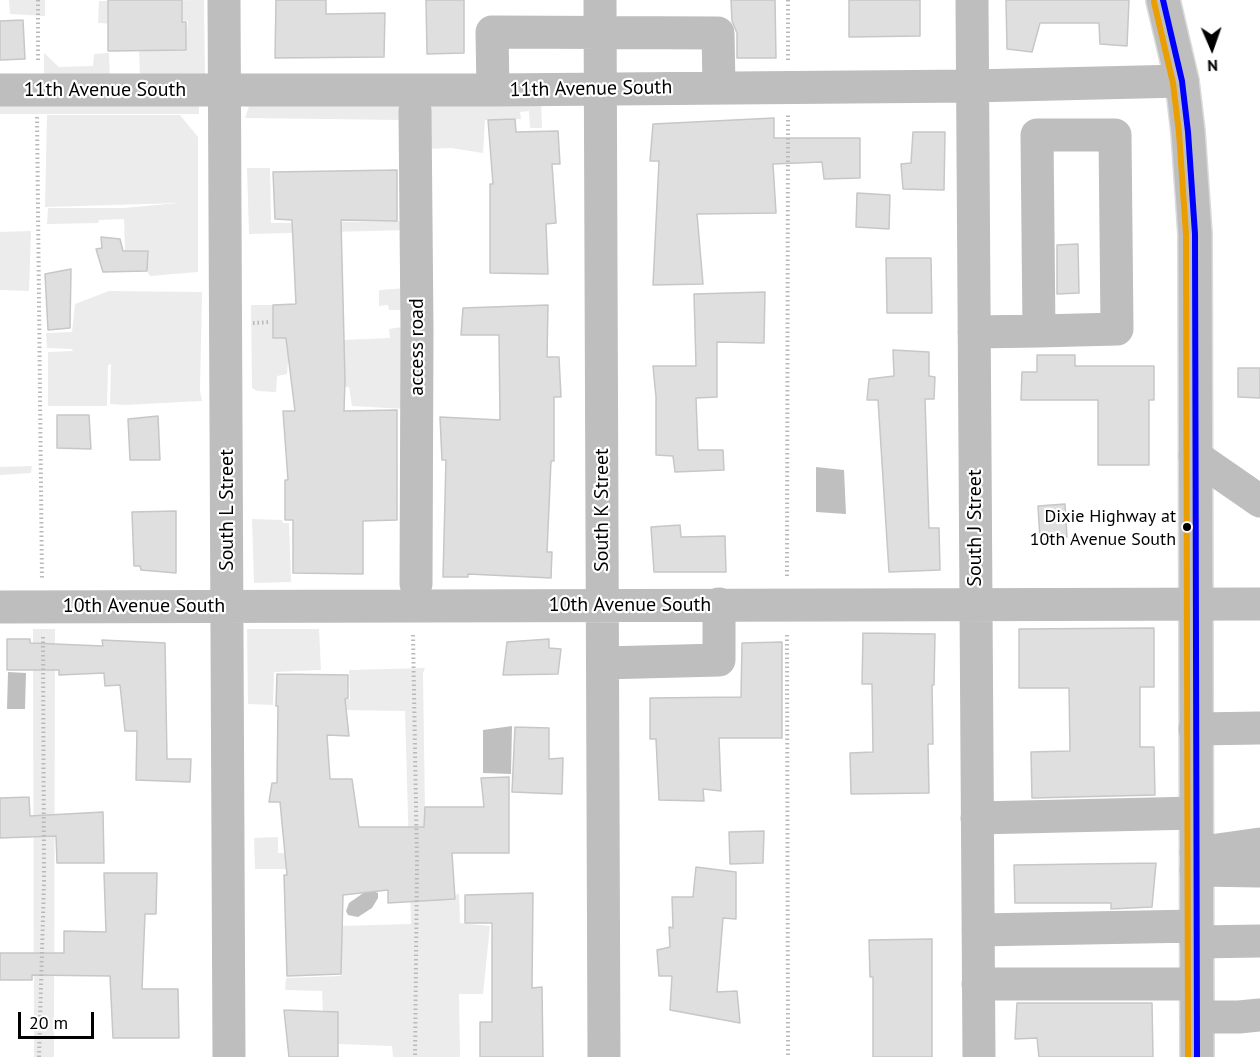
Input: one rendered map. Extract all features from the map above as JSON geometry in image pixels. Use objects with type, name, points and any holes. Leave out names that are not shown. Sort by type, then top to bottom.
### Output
[{"type":"street","name":"South L Street","points":[[224,0],[229,1057]]},
{"type":"street","name":"South J Street","points":[[972,0],[979,1057]]},
{"type":"street","points":[[1163,0],[1182,81],[1195,234],[1197,1057]]},
{"type":"street","points":[[493,90],[492,32],[600,16],[718,33],[719,87]]},
{"type":"street","name":"South K Street","points":[[600,16],[604,1057]]},
{"type":"street","name":"11th Avenue South","points":[[0,90],[493,90],[972,86],[1182,81]]},
{"type":"street","name":"access road","points":[[415,111],[416,584]]},
{"type":"street","points":[[974,332],[1039,331],[1117,329],[1115,135],[1037,135],[1039,331]]},
{"type":"street","points":[[1195,456],[1260,501]]},
{"type":"street","points":[[603,663],[719,660],[719,604]]},
{"type":"street","name":"10th Avenue South","points":[[0,607],[1260,604]]},
{"type":"street","points":[[1195,729],[1260,728]]},
{"type":"street","points":[[977,818],[1196,813]]},
{"type":"street","points":[[1196,861],[1260,844]]},
{"type":"street","points":[[1196,861],[1260,871]]},
{"type":"street","points":[[978,930],[1196,934],[1260,941]]},
{"type":"street","points":[[978,984],[1196,984]]},
{"type":"street","points":[[1197,1017],[1260,1015]]},
{"type":"path","points":[[38,0],[38,72]]},
{"type":"path","points":[[788,0],[788,67]]},
{"type":"path","points":[[787,583],[788,111]]},
{"type":"path","points":[[37,114],[42,584]]},
{"type":"path","points":[[787,626],[788,1057]]},
{"type":"path","points":[[39,1057],[44,869],[43,629]]},
{"type":"path","points":[[413,630],[417,864],[415,1057]]},
{"type":"shaded area","points":[[9,0],[45,0],[45,16],[10,14]]},
{"type":"shaded area","points":[[204,0],[205,74],[140,78],[139,48],[186,46],[188,21],[98,23],[99,1]]},
{"type":"shaded area","points":[[44,53],[59,67],[93,66],[94,54],[109,53],[110,81],[44,79]]},
{"type":"shaded area","points":[[199,99],[199,114],[0,114],[0,101]]},
{"type":"shaded area","points":[[541,103],[542,128],[530,128],[529,111],[520,112],[521,119],[485,120],[483,153],[451,148],[425,149],[406,409],[352,406],[349,387],[326,388],[289,349],[287,374],[277,376],[276,392],[257,391],[252,388],[251,305],[273,305],[273,338],[343,340],[390,338],[389,329],[401,327],[401,310],[389,310],[388,305],[379,306],[379,290],[408,288],[409,230],[249,234],[247,168],[270,168],[271,223],[401,221],[403,120],[245,118],[249,106]]},
{"type":"shaded area","points":[[47,115],[180,115],[198,137],[198,272],[150,276],[148,250],[125,251],[124,219],[99,220],[98,223],[47,224],[48,208],[124,208],[179,203],[45,207]]},
{"type":"shaded area","points":[[31,231],[29,291],[0,290],[0,232]]},
{"type":"shaded area","points":[[109,291],[202,292],[200,391],[202,401],[110,404],[111,364],[108,365],[107,406],[48,406],[48,352],[73,351],[72,349],[47,348],[46,333],[72,332],[75,304]]},
{"type":"shaded area","points":[[32,466],[31,473],[0,475],[0,467]]},
{"type":"shaded area","points":[[816,467],[844,470],[846,514],[816,512]]},
{"type":"shaded area","points":[[252,519],[282,520],[283,523],[289,523],[291,582],[254,583]]},
{"type":"shaded area","points":[[33,629],[55,629],[54,1057],[34,1057]]},
{"type":"shaded area","points":[[247,629],[319,629],[321,670],[274,672],[273,705],[248,704]]},
{"type":"shaded area","points":[[425,668],[423,673],[424,900],[459,894],[460,923],[490,926],[483,994],[459,994],[460,1057],[393,1057],[392,1046],[338,1044],[338,1013],[323,1012],[322,991],[285,990],[286,978],[341,976],[340,926],[411,924],[405,711],[341,710],[340,699],[350,699],[349,670]]},
{"type":"shaded area","points":[[8,672],[26,673],[25,709],[7,709]]},
{"type":"shaded area","points":[[512,726],[511,774],[483,773],[483,730]]},
{"type":"shaded area","points":[[278,837],[278,853],[323,853],[341,869],[255,869],[254,838]]},
{"type":"shaded area","points":[[369,889],[378,893],[378,898],[372,908],[358,917],[348,915],[346,911],[349,903]]},
{"type":"building","points":[[108,0],[182,0],[182,22],[186,22],[186,50],[108,51]]},
{"type":"building","points":[[276,0],[326,0],[326,14],[385,13],[384,57],[275,58]]},
{"type":"building","points":[[426,0],[464,0],[464,53],[427,54]]},
{"type":"building","points":[[731,0],[775,0],[776,58],[737,58],[737,33],[732,21]]},
{"type":"building","points":[[849,0],[920,0],[920,36],[849,37]]},
{"type":"building","points":[[1006,0],[1129,0],[1127,46],[1100,44],[1099,23],[1040,23],[1032,52],[1007,49]]},
{"type":"building","points":[[23,20],[25,59],[0,60],[0,21]]},
{"type":"building","points":[[774,118],[774,138],[860,138],[860,178],[824,179],[822,162],[773,164],[776,213],[697,214],[703,284],[653,285],[659,161],[650,161],[653,124]]},
{"type":"building","points":[[515,119],[516,132],[558,131],[560,164],[552,164],[556,223],[546,224],[548,274],[490,273],[490,184],[493,184],[488,120]]},
{"type":"building","points":[[913,132],[945,132],[944,190],[903,189],[901,164],[911,163]]},
{"type":"building","points":[[397,170],[397,221],[341,220],[344,411],[397,410],[397,520],[363,521],[363,574],[293,573],[293,520],[285,520],[285,480],[288,480],[283,411],[295,411],[286,338],[273,338],[273,305],[296,304],[292,220],[275,219],[273,172]]},
{"type":"building","points":[[857,193],[890,195],[889,229],[856,227]]},
{"type":"building","points":[[101,237],[120,239],[123,251],[148,251],[147,271],[103,272],[96,249],[102,248]]},
{"type":"building","points":[[1078,244],[1079,293],[1057,294],[1057,245]]},
{"type":"building","points":[[886,258],[931,258],[932,313],[887,313]]},
{"type":"building","points":[[71,269],[70,328],[48,330],[45,274]]},
{"type":"building","points":[[765,292],[764,343],[717,342],[717,397],[696,398],[698,450],[723,450],[724,470],[675,472],[673,456],[656,455],[656,397],[653,366],[696,366],[694,294]]},
{"type":"building","points":[[548,305],[547,357],[559,357],[561,397],[554,397],[554,461],[551,461],[547,552],[552,552],[551,578],[468,574],[468,577],[443,577],[446,460],[442,460],[440,417],[500,420],[499,335],[461,335],[463,308]]},
{"type":"building","points":[[893,350],[929,352],[929,376],[935,377],[934,399],[925,399],[929,528],[939,528],[940,570],[889,572],[878,400],[867,400],[869,379],[894,376]]},
{"type":"building","points":[[1037,355],[1075,355],[1075,366],[1154,366],[1154,400],[1149,400],[1149,465],[1098,465],[1098,400],[1021,400],[1022,372],[1037,372]]},
{"type":"building","points":[[1238,368],[1260,368],[1260,398],[1238,397]]},
{"type":"building","points":[[57,415],[89,415],[91,449],[57,448]]},
{"type":"building","points":[[158,416],[160,460],[130,460],[128,419]]},
{"type":"building","points":[[1065,504],[1067,537],[1040,539],[1038,506]]},
{"type":"building","points":[[176,511],[176,573],[141,570],[140,566],[134,566],[132,512]]},
{"type":"building","points":[[680,525],[681,537],[725,536],[726,572],[654,572],[651,527]]},
{"type":"building","points":[[1154,628],[1154,687],[1140,687],[1140,747],[1154,747],[1155,795],[1032,798],[1031,752],[1070,751],[1069,688],[1019,688],[1019,629]]},
{"type":"building","points":[[863,633],[935,634],[934,685],[932,685],[933,744],[928,744],[929,793],[851,794],[850,753],[873,752],[872,684],[862,684]]},
{"type":"building","points":[[7,639],[30,639],[30,643],[103,646],[102,640],[165,643],[167,759],[191,759],[190,782],[136,780],[137,731],[125,731],[120,685],[105,686],[104,673],[59,675],[59,670],[7,670]]},
{"type":"building","points":[[549,639],[549,648],[561,649],[558,674],[503,675],[507,642]]},
{"type":"building","points":[[782,642],[782,738],[719,738],[721,791],[703,789],[704,801],[659,800],[656,739],[650,739],[650,698],[741,697],[742,643]]},
{"type":"building","points":[[277,674],[348,675],[348,698],[345,699],[349,736],[327,735],[330,779],[352,779],[359,827],[424,827],[425,807],[484,807],[481,778],[509,777],[509,853],[452,853],[455,899],[388,903],[388,890],[343,895],[341,974],[287,976],[284,875],[287,875],[280,802],[269,802],[272,783],[277,783]]},
{"type":"building","points":[[515,727],[549,728],[549,759],[563,758],[562,794],[512,792]]},
{"type":"building","points":[[29,797],[30,816],[103,812],[104,863],[57,863],[56,836],[0,838],[0,798]]},
{"type":"building","points":[[764,831],[763,863],[730,864],[729,832]]},
{"type":"building","points":[[1156,863],[1152,907],[1111,909],[1111,903],[1015,903],[1014,865]]},
{"type":"building","points":[[696,867],[736,872],[736,919],[723,918],[717,992],[737,991],[740,1023],[670,1010],[672,976],[659,976],[657,950],[670,947],[669,927],[673,928],[672,897],[693,897]]},
{"type":"building","points":[[104,873],[157,873],[156,914],[145,914],[142,989],[178,989],[179,1038],[113,1038],[110,976],[32,975],[32,980],[0,980],[0,953],[64,953],[64,931],[106,932]]},
{"type":"building","points":[[533,893],[532,988],[542,987],[543,1057],[480,1057],[480,1022],[492,1022],[492,923],[465,923],[465,895]]},
{"type":"building","points":[[932,939],[932,1057],[873,1057],[873,977],[870,977],[869,940]]},
{"type":"building","points":[[1017,1003],[1152,1003],[1153,1057],[1039,1057],[1037,1038],[1015,1039]]},
{"type":"building","points":[[284,1010],[338,1012],[338,1057],[289,1057]]},
{"type":"transit line","points":[[1163,0],[1182,81],[1195,234],[1197,1057]]},
{"type":"transit line","points":[[1154,2],[1173,83],[1186,234],[1188,1057]]},
{"type":"place","name":"Dixie Highway at 10th Avenue South","points":[[1187,527]]}]
